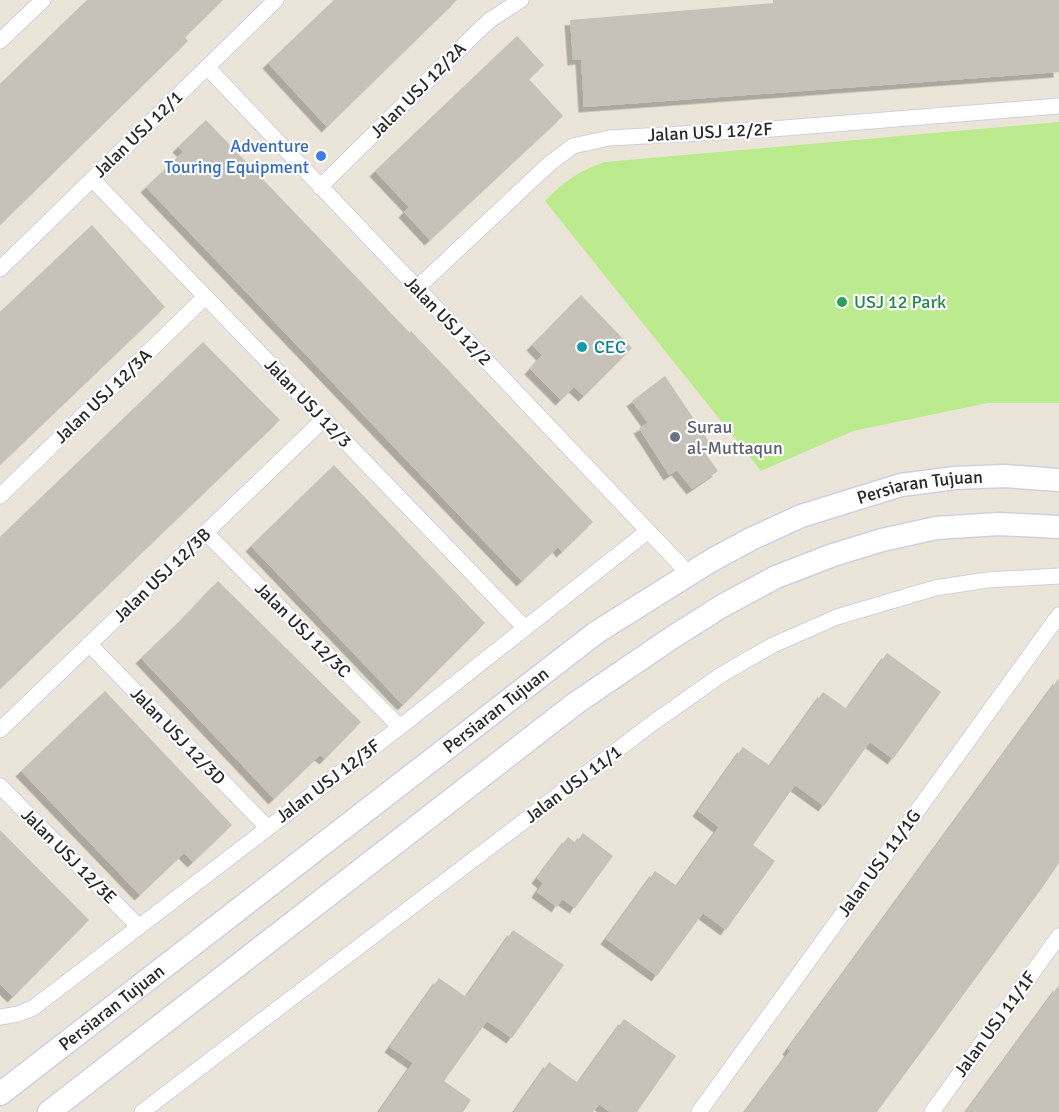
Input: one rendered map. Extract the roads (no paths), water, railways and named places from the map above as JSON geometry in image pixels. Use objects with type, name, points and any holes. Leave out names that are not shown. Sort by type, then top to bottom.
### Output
[{"type":"main road","name":"Persiaran Tujuan","points":[[0,1095],[597,632],[689,574],[751,539],[801,516],[901,485],[955,478],[1004,476],[1059,480]]},
{"type":"main road","points":[[49,1112],[576,703],[673,636],[722,606],[776,577],[833,555],[882,540],[946,528],[999,524],[1059,527]]},
{"type":"street","points":[[0,41],[42,0]]},
{"type":"street","name":"Jalan USJ 12/1","points":[[0,269],[276,0]]},
{"type":"street","name":"Jalan USJ 12/2A","points":[[320,187],[484,26],[520,0]]},
{"type":"street","name":"Jalan USJ 12/2","points":[[207,67],[689,574]]},
{"type":"street","name":"Jalan USJ 12/2F","points":[[417,288],[549,164],[573,146],[609,138],[772,129],[1059,106]]},
{"type":"street","name":"Jalan USJ 12/3","points":[[92,179],[524,627]]},
{"type":"street","name":"Jalan USJ 12/3A","points":[[0,496],[205,297]]},
{"type":"street","name":"Jalan USJ 12/3B","points":[[0,730],[323,420]]},
{"type":"street","name":"Jalan USJ 12/3F","points":[[0,1017],[18,1014],[33,1008],[400,727],[648,531]]},
{"type":"street","name":"Jalan USJ 12/3C","points":[[206,533],[400,727]]},
{"type":"street","name":"Jalan USJ 11/1","points":[[142,1112],[654,722],[721,675],[773,645],[837,617],[924,591],[987,580],[1059,576]]},
{"type":"street","name":"Jalan USJ 11/1G","points":[[699,1112],[1059,615]]},
{"type":"street","name":"Jalan USJ 12/3D","points":[[89,644],[267,827]]},
{"type":"street","name":"Jalan USJ 12/3E","points":[[0,786],[138,926]]},
{"type":"street","name":"Jalan USJ 11/1F","points":[[932,1112],[1059,936]]},
{"type":"place","name":"Adventure Touring Equipment","points":[[321,156]]},
{"type":"place","name":"USJ 12 Park","points":[[842,302]]},
{"type":"place","name":"CEC","points":[[582,347]]},
{"type":"place","name":"Surau al-Muttaqun","points":[[675,437]]}]
